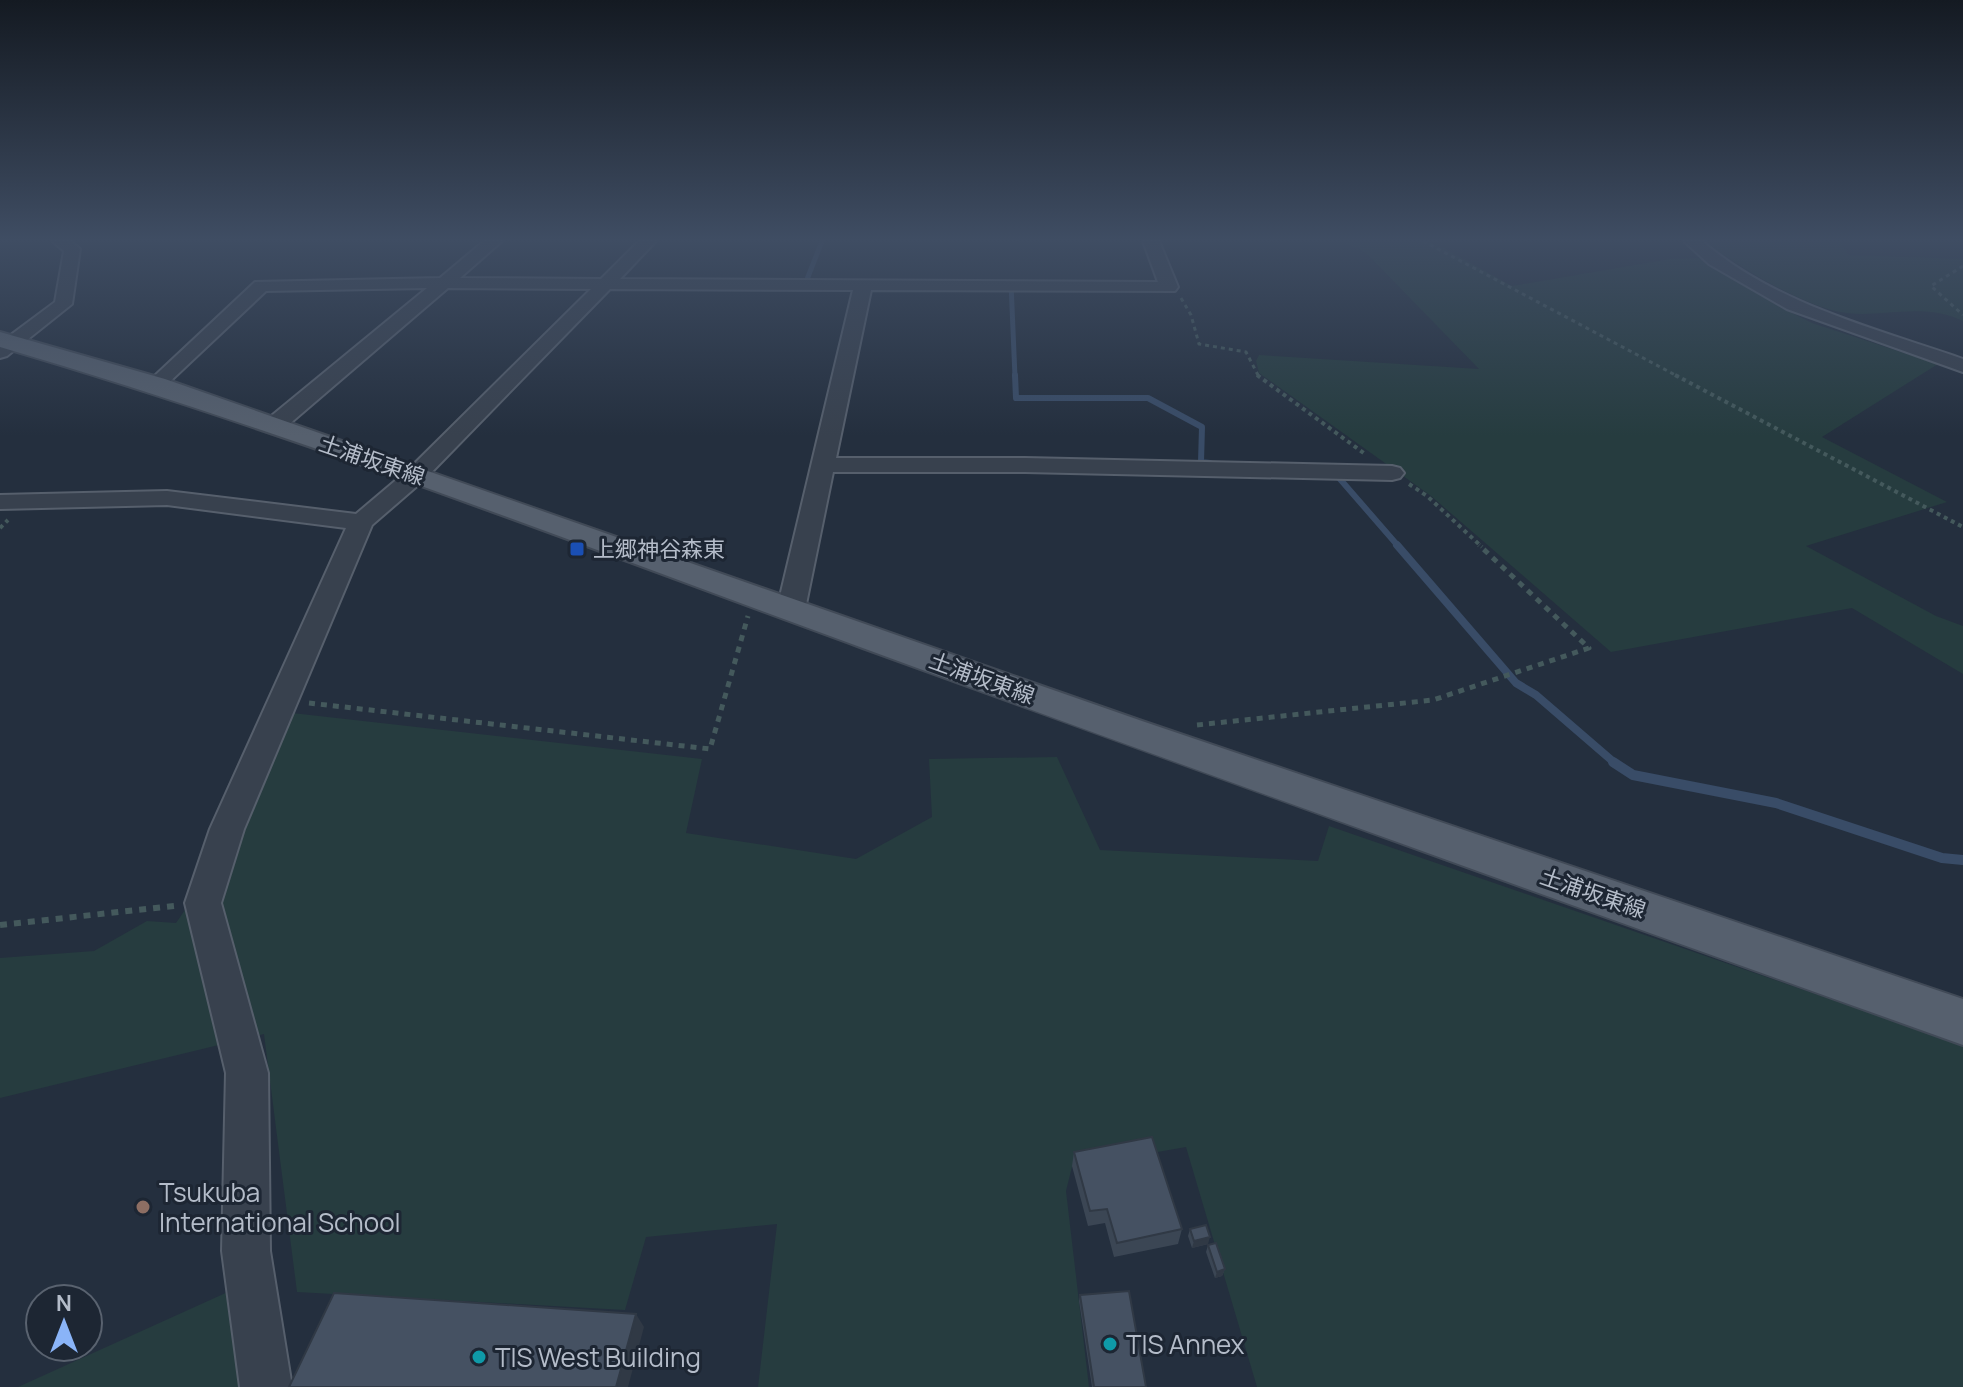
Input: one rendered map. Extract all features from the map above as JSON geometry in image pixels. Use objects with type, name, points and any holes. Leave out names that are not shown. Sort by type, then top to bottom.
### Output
[{"type":"main road","name":"土浦坂東線","points":[[5,344],[156,384],[1128,731],[1963,1022]]},
{"type":"street","points":[[5,344],[60,306]]},
{"type":"street","points":[[156,384],[240,306]]},
{"type":"street","points":[[272,427],[417,306]]},
{"type":"street","points":[[266,1387],[246,1251],[247,1073],[203,903],[227,829],[361,522],[416,475],[584,306]]},
{"type":"street","points":[[791,609],[859,306]]},
{"type":"street","points":[[1795,306],[1963,366]]},
{"type":"street","points":[[825,465],[1025,465],[1392,473]]},
{"type":"street","points":[[0,502],[167,498],[361,522]]},
{"type":"path","points":[[1184,726],[1433,700],[1589,648],[1427,496],[1261,379],[1253,370],[1246,352],[1199,344],[1186,306]]},
{"type":"path","points":[[1545,306],[1963,527]]},
{"type":"path","points":[[283,700],[710,749],[754,596]]},
{"type":"path","points":[[0,925],[203,903]]},
{"type":"green space","points":[[1417,306],[1778,306],[1812,323],[1938,364],[1822,437],[1947,502],[1806,546],[1936,616],[1963,626],[1963,674],[1852,608],[1611,652],[1431,496],[1259,373],[1256,361],[1259,355],[1479,369]]},
{"type":"green space","points":[[1818,306],[1963,306],[1963,321],[1931,312],[1866,314]]},
{"type":"green space","points":[[292,713],[702,759],[686,833],[856,859],[932,817],[929,759],[1057,757],[1100,850],[1318,861],[1329,826],[1963,1045],[1963,1387],[1257,1387],[1186,1147],[1072,1167],[1066,1191],[1089,1387],[758,1387],[777,1224],[646,1237],[625,1310],[297,1292],[264,1034],[0,1098],[0,958],[94,951],[147,921],[176,923],[250,815]]},
{"type":"green space","points":[[263,1276],[275,1387],[18,1387],[71,1363],[104,1363],[104,1348]]},
{"type":"building","points":[[1152,1137],[1182,1229],[1117,1243],[1107,1209],[1090,1211],[1074,1152]]},
{"type":"building","points":[[1206,1225],[1210,1237],[1194,1241],[1190,1229]]},
{"type":"building","points":[[1216,1243],[1225,1269],[1217,1272],[1208,1245]]},
{"type":"building","name":"TIS Annex","points":[[1129,1291],[1146,1387],[1094,1387],[1080,1295]]},
{"type":"building","name":"TIS West Building","points":[[334,1293],[636,1314],[616,1387],[289,1387]]},
{"type":"waterway","points":[[1012,306],[1015,377]]},
{"type":"waterway","points":[[1015,375],[1016,398],[1148,398],[1202,427],[1201,462],[1210,463]]},
{"type":"waterway","points":[[1333,471],[1399,547]]},
{"type":"waterway","points":[[1397,545],[1516,683],[1536,695],[1616,764]]},
{"type":"waterway","points":[[1616,764],[1633,775],[1776,803],[1942,858],[1963,860]]},
{"type":"place","name":"上郷神谷森東","points":[[577,549]]},
{"type":"place","name":"Tsukuba International School","points":[[143,1207]]},
{"type":"place","name":"TIS Annex","points":[[1110,1344]]},
{"type":"place","name":"TIS West Building","points":[[479,1357]]}]
